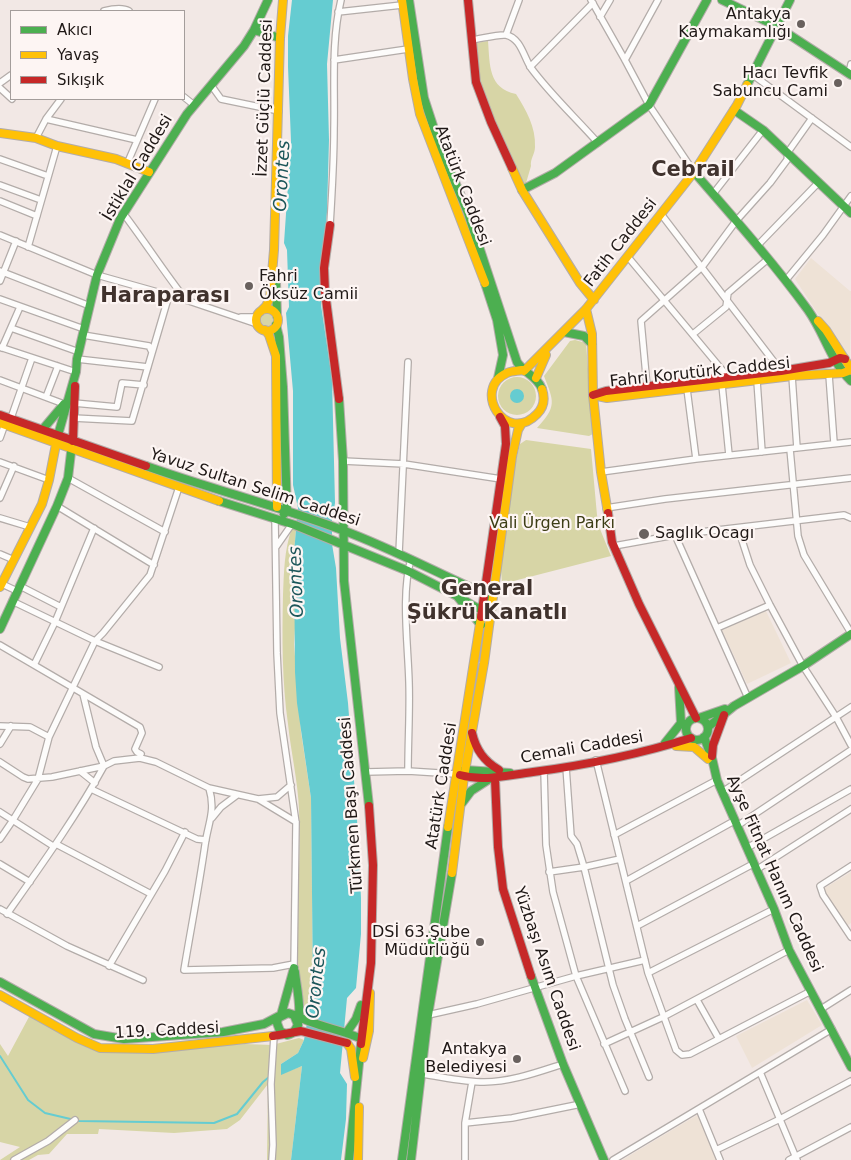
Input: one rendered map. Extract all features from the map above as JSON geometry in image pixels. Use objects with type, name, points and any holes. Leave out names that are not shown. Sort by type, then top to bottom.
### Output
[{"type":"main road","name":"İstiklal Caddesi","points":[[0,629],[68,478],[78,355],[97,275],[123,213],[194,105],[238,54],[254,30],[268,0]]},
{"type":"main road","name":"Atatürk Caddesi","points":[[410,0],[424,98],[439,144],[468,213],[513,352],[523,371]]},
{"type":"main road","points":[[468,0],[476,82],[491,122],[522,190],[580,283],[594,300]]},
{"type":"main road","points":[[522,190],[555,173],[649,105],[707,0]]},
{"type":"main road","points":[[722,0],[776,26],[850,74]]},
{"type":"main road","name":"Fatih Caddesi","points":[[523,371],[555,342],[594,300],[694,172],[734,110],[790,0]]},
{"type":"main road","name":"Atatürk Caddesi","points":[[402,2],[408,49],[422,122],[481,272],[497,320],[503,355],[498,378],[490,394],[494,411],[500,417],[507,434],[481,624],[455,774],[402,1160]]},
{"type":"main road","name":"İzzet Güçlü Caddesi","points":[[283,4],[280,38],[274,250],[276,326],[279,337],[283,387],[290,511]]},
{"type":"main road","points":[[254,30],[280,38]]},
{"type":"main road","points":[[734,110],[763,130],[788,152],[851,213]]},
{"type":"main road","points":[[0,133],[36,138],[57,146],[116,159],[149,172]]},
{"type":"main road","points":[[694,172],[786,280],[814,319],[835,361],[848,371]]},
{"type":"main road","name":"Türkmen Başı Caddesi","points":[[330,225],[324,268],[325,292],[338,384],[343,461],[340,536],[366,772],[373,865],[371,963],[361,1038],[349,1160]]},
{"type":"main road","name":"İzzet Güçlü Caddesi","points":[[258,318],[270,298],[274,250]]},
{"type":"main road","name":"Ayşe Fitnat Hanım Caddesi","points":[[586,309],[590,320],[593,395],[601,472],[614,546],[678,686],[697,718],[705,721],[708,727]]},
{"type":"main road","points":[[277,316],[270,310],[258,318],[272,341],[276,356],[278,507]]},
{"type":"main road","points":[[814,319],[826,330],[845,359],[851,381]]},
{"type":"main road","points":[[265,330],[271,330],[276,326]]},
{"type":"main road","points":[[564,332],[583,335],[592,344]]},
{"type":"main road","name":"Fatih Caddesi","points":[[536,378],[542,361],[555,342]]},
{"type":"main road","name":"Fahri Korutürk Caddesi","points":[[593,395],[606,391],[781,371],[845,359]]},
{"type":"main road","points":[[498,378],[513,370],[523,371],[536,378],[544,392],[542,409],[530,420],[522,423],[506,421],[500,417]]},
{"type":"main road","name":"Fahri Korutürk Caddesi","points":[[593,395],[607,398],[792,376],[829,375],[848,371]]},
{"type":"main road","name":"İstiklal Caddesi","points":[[1,585],[42,504],[66,400],[76,372]]},
{"type":"main road","name":"İstiklal Caddesi","points":[[43,429],[66,400]]},
{"type":"main road","name":"Yavuz Sultan Selim Caddesi","points":[[0,415],[5,422],[184,480],[290,511],[457,596],[481,624]]},
{"type":"main road","name":"Yavuz Sultan Selim Caddesi","points":[[5,422],[43,429],[57,439]]},
{"type":"main road","name":"Atatürk Caddesi","points":[[411,1160],[428,1015],[449,897],[465,773],[484,663],[512,457],[518,430],[522,423]]},
{"type":"main road","name":"Yavuz Sultan Selim Caddesi","points":[[72,444],[179,487],[275,519],[399,553],[485,594],[492,603]]},
{"type":"main road","points":[[275,519],[290,511]]},
{"type":"main road","points":[[457,596],[477,608],[492,603]]},
{"type":"main road","points":[[697,739],[706,734],[708,727],[726,711],[803,666],[851,633]]},
{"type":"main road","points":[[662,747],[681,723],[678,686]]},
{"type":"main road","name":"Ayşe Fitnat Hanım Caddesi","points":[[678,686],[687,725],[687,734],[697,739],[710,759],[735,824],[774,909],[789,950],[851,1066]]},
{"type":"main road","points":[[687,725],[697,718],[744,700]]},
{"type":"main road","points":[[662,747],[694,747],[710,759],[716,736],[726,711]]},
{"type":"main road","name":"Cemali Caddesi","points":[[662,747],[687,725]]},
{"type":"main road","name":"Cemali Caddesi","points":[[472,732],[474,743],[482,758],[501,771]]},
{"type":"main road","name":"Cemali Caddesi","points":[[462,805],[468,792],[493,778],[566,767],[697,739]]},
{"type":"main road","name":"Cemali Caddesi","points":[[455,774],[501,771],[513,774]]},
{"type":"main road","name":"Cemali Caddesi","points":[[465,773],[493,778]]},
{"type":"main road","name":"Yüzbaşı Asım Caddesi","points":[[493,778],[503,889],[535,988],[563,1064],[604,1160]]},
{"type":"main road","points":[[358,1160],[360,1072],[369,1031],[371,963]]},
{"type":"main road","points":[[289,1034],[282,1033],[277,1028],[277,1021],[281,1015],[294,966]]},
{"type":"main road","points":[[294,966],[299,1021]]},
{"type":"main road","points":[[347,1032],[356,1019],[368,981]]},
{"type":"main road","name":"119. Caddesi","points":[[0,982],[94,1034],[124,1039],[223,1032],[264,1024],[281,1015],[347,1032],[361,1038]]},
{"type":"main road","name":"119. Caddesi","points":[[0,995],[76,1038],[100,1048],[148,1049],[289,1034],[299,1021]]},
{"type":"main road","name":"119. Caddesi","points":[[299,1021],[346,1043]]},
{"type":"main road","points":[[357,1092],[351,1049],[346,1043],[361,1038],[369,1031]]},
{"type":"main road","points":[[361,1038],[366,1047]]},
{"type":"street","points":[[330,225],[334,129],[334,60],[338,12],[341,0]]},
{"type":"street","points":[[506,35],[519,0]]},
{"type":"street","points":[[600,17],[610,0]]},
{"type":"street","points":[[625,60],[658,0]]},
{"type":"street","points":[[338,12],[402,2]]},
{"type":"street","points":[[530,67],[592,2],[649,105],[694,172]]},
{"type":"street","points":[[109,10],[127,10]]},
{"type":"street","points":[[471,40],[506,35],[520,46],[530,67],[598,143]]},
{"type":"street","points":[[334,60],[408,49]]},
{"type":"street","points":[[850,74],[851,64]]},
{"type":"street","points":[[0,83],[10,75]]},
{"type":"street","points":[[753,75],[851,147]]},
{"type":"street","points":[[211,85],[222,99],[279,111]]},
{"type":"street","points":[[0,88],[10,97]]},
{"type":"street","points":[[185,99],[194,105]]},
{"type":"street","points":[[36,138],[46,118],[60,100]]},
{"type":"street","points":[[127,164],[155,100]]},
{"type":"street","points":[[46,118],[137,140]]},
{"type":"street","points":[[647,386],[641,321],[702,267],[736,221],[770,183],[787,160],[788,152],[812,118]]},
{"type":"street","points":[[713,194],[763,130]]},
{"type":"street","points":[[28,246],[57,146]]},
{"type":"street","points":[[0,159],[48,176]]},
{"type":"street","points":[[757,246],[819,182]]},
{"type":"street","points":[[0,185],[41,200]]},
{"type":"street","points":[[786,280],[823,235],[851,196]]},
{"type":"street","points":[[0,201],[37,216]]},
{"type":"street","points":[[123,213],[186,300]]},
{"type":"street","points":[[661,214],[781,371]]},
{"type":"street","points":[[0,235],[97,275],[238,316],[258,318]]},
{"type":"street","points":[[0,281],[16,241]]},
{"type":"street","points":[[628,257],[728,377]]},
{"type":"street","points":[[693,334],[726,307],[728,293],[768,259]]},
{"type":"street","points":[[2,272],[90,306]]},
{"type":"street","points":[[73,418],[132,421],[169,295]]},
{"type":"street","points":[[0,299],[84,332],[149,346],[152,352]]},
{"type":"street","points":[[20,307],[1,347],[76,372]]},
{"type":"street","points":[[11,328],[78,355],[148,368]]},
{"type":"street","points":[[0,438],[32,358]]},
{"type":"street","points":[[399,553],[408,362]]},
{"type":"street","points":[[46,397],[58,366]]},
{"type":"street","points":[[829,375],[834,443]]},
{"type":"street","points":[[792,376],[797,448]]},
{"type":"street","points":[[0,380],[46,397],[66,400]]},
{"type":"street","points":[[757,381],[762,452]]},
{"type":"street","points":[[74,404],[118,407],[122,383],[144,385]]},
{"type":"street","points":[[722,385],[729,455]]},
{"type":"street","points":[[687,389],[696,459]]},
{"type":"street","points":[[601,472],[729,455],[851,442]]},
{"type":"street","points":[[790,449],[796,521],[804,555],[851,633]]},
{"type":"street","points":[[343,461],[404,464],[501,479]]},
{"type":"street","points":[[0,462],[49,480]]},
{"type":"street","points":[[0,498],[2,486],[14,466]]},
{"type":"street","points":[[68,478],[165,532]]},
{"type":"street","points":[[606,508],[665,499],[851,478]]},
{"type":"street","points":[[0,839],[14,820],[38,778],[49,737],[94,641],[144,584],[154,566],[179,487]]},
{"type":"street","points":[[57,506],[154,566]]},
{"type":"street","points":[[614,546],[675,535],[844,515],[851,518]]},
{"type":"street","points":[[0,518],[30,527]]},
{"type":"street","points":[[209,788],[213,801],[212,818],[206,840],[184,970],[294,966],[296,822],[280,713],[275,519]]},
{"type":"street","points":[[276,547],[293,524]]},
{"type":"street","points":[[34,665],[55,622],[94,528]]},
{"type":"street","points":[[738,528],[750,565],[770,605],[803,666],[836,717],[851,745]]},
{"type":"street","points":[[675,535],[717,628],[744,700]]},
{"type":"street","points":[[0,554],[14,560]]},
{"type":"street","points":[[408,771],[410,685],[407,606],[408,571],[411,559]]},
{"type":"street","points":[[1,585],[18,588],[61,607]]},
{"type":"street","points":[[12,601],[94,641],[159,667]]},
{"type":"street","points":[[717,628],[770,605]]},
{"type":"street","points":[[0,645],[140,727],[142,733],[136,749],[141,754]]},
{"type":"street","points":[[83,694],[96,747],[104,766]]},
{"type":"street","points":[[722,792],[851,708]]},
{"type":"street","points":[[0,726],[30,727],[49,737]]},
{"type":"street","points":[[0,744],[11,726]]},
{"type":"street","points":[[626,881],[735,824],[851,750]]},
{"type":"street","points":[[0,762],[23,777],[38,778],[104,766],[114,761],[140,758],[156,762],[209,788],[258,799],[277,797],[291,785]]},
{"type":"street","points":[[596,760],[644,960],[676,1050],[682,1055],[690,1054],[811,991]]},
{"type":"street","points":[[6,914],[30,882],[104,766]]},
{"type":"street","points":[[566,767],[570,836],[577,844],[584,867],[608,969],[630,1032],[649,1077]]},
{"type":"street","points":[[544,770],[546,845],[553,892],[576,976],[625,1091]]},
{"type":"street","points":[[80,771],[94,783]]},
{"type":"street","points":[[366,772],[408,771],[455,774]]},
{"type":"street","points":[[614,835],[716,776]]},
{"type":"street","points":[[91,789],[197,838],[206,840]]},
{"type":"street","points":[[747,848],[851,789]]},
{"type":"street","points":[[212,818],[221,807],[237,795]]},
{"type":"street","points":[[258,799],[296,822]]},
{"type":"street","points":[[637,926],[754,867],[851,809]]},
{"type":"street","points":[[0,812],[54,845],[151,894]]},
{"type":"street","points":[[109,966],[165,871],[185,832]]},
{"type":"street","points":[[550,872],[620,859]]},
{"type":"street","points":[[0,864],[30,882]]},
{"type":"street","points":[[850,933],[823,895],[820,886],[851,866]]},
{"type":"street","points":[[0,909],[67,946],[143,980]]},
{"type":"street","points":[[648,973],[774,909]]},
{"type":"street","points":[[604,1044],[697,1000],[789,950]]},
{"type":"street","points":[[428,1015],[644,960]]},
{"type":"street","points":[[821,1009],[851,990]]},
{"type":"street","points":[[697,1000],[719,1039]]},
{"type":"street","points":[[613,1160],[832,1029]]},
{"type":"street","points":[[272,1160],[271,1084],[274,1036]]},
{"type":"street","points":[[422,1074],[472,1082],[487,1082],[516,1078],[563,1064]]},
{"type":"street","points":[[760,1072],[796,1158]]},
{"type":"street","points":[[716,1150],[780,1119],[851,1081]]},
{"type":"street","points":[[465,1160],[465,1123],[472,1082]]},
{"type":"street","points":[[465,1123],[512,1118],[581,1104]]},
{"type":"street","points":[[699,1109],[720,1160]]},
{"type":"street","points":[[14,1160],[48,1141],[75,1120]]},
{"type":"street","points":[[788,1160],[796,1158],[851,1127]]},
{"type":"shaded area","points":[[811,258],[851,291],[850,363],[795,279]]},
{"type":"shaded area","points":[[766,611],[791,663],[747,684],[722,630]]},
{"type":"shaded area","points":[[851,872],[851,923],[845,927],[823,889]]},
{"type":"shaded area","points":[[807,1000],[822,1025],[752,1068],[736,1036]]},
{"type":"shaded area","points":[[699,1114],[717,1160],[622,1160]]},
{"type":"green space","points":[[488,41],[490,67],[495,81],[500,87],[516,94],[527,113],[534,133],[535,150],[524,190],[479,85],[476,43]]},
{"type":"green space","points":[[265,314],[269,314],[273,320],[269,326],[265,326],[261,322],[261,318]]},
{"type":"green space","points":[[575,340],[586,343],[593,434],[589,436],[537,428],[548,414],[552,404],[544,376],[570,341]]},
{"type":"green space","points":[[517,377],[531,382],[536,396],[531,410],[517,415],[503,410],[498,396],[503,382]]},
{"type":"green space","name":"Vali Ürgen Parkı","points":[[526,440],[591,449],[597,515],[600,529],[611,556],[502,584],[501,569],[515,465],[520,444]]},
{"type":"green space","points":[[292,528],[296,530],[294,552],[296,613],[294,644],[301,732],[311,798],[313,989],[309,1015],[302,1010],[299,994],[297,946],[299,810],[286,708],[283,659],[284,570],[287,545]]},
{"type":"green space","points":[[30,1015],[91,1049],[103,1052],[245,1044],[272,1045],[299,1038],[304,1040],[298,1053],[281,1064],[281,1074],[302,1066],[291,1160],[267,1160],[268,1084],[240,1120],[227,1129],[174,1133],[99,1129],[98,1134],[67,1134],[49,1154],[38,1155],[29,1160],[0,1160],[20,1147],[0,1142],[0,1044],[8,1056]]},
{"type":"water","name":"Orontes","points":[[292,0],[333,0],[327,64],[329,140],[321,305],[332,379],[335,503],[332,520],[332,544],[336,568],[340,638],[348,703],[361,898],[361,934],[356,988],[347,998],[340,1073],[347,1084],[346,1119],[341,1160],[291,1160],[302,1066],[281,1075],[281,1064],[298,1053],[304,1040],[313,989],[311,798],[297,703],[295,672],[294,552],[298,508],[293,485],[293,391],[286,313],[289,307],[287,250],[284,243],[291,141],[288,36]]},
{"type":"water","points":[[514,389],[520,389],[524,396],[520,403],[514,403],[510,399],[510,393]]},
{"type":"waterway","points":[[0,1056],[28,1100],[45,1113],[79,1121],[214,1123],[237,1114],[269,1077]]},
{"type":"traffic: fast","points":[[58,435],[76,372],[77,359],[97,275],[120,219],[187,114],[244,46],[268,0]]},
{"type":"traffic: fast","points":[[409,0],[424,98],[439,144],[468,213],[517,362],[537,381],[542,389]]},
{"type":"traffic: fast","points":[[522,190],[555,173],[649,105],[707,0]]},
{"type":"traffic: fast","points":[[722,0],[776,26],[851,75]]},
{"type":"traffic: fast","points":[[747,85],[790,0]]},
{"type":"traffic: fast","points":[[254,30],[280,38]]},
{"type":"traffic: fast","points":[[734,110],[763,130],[851,213]]},
{"type":"traffic: fast","points":[[694,172],[795,292],[814,319],[838,364],[851,381]]},
{"type":"traffic: fast","points":[[276,282],[277,316]]},
{"type":"traffic: fast","points":[[485,283],[497,320],[503,355],[498,378]]},
{"type":"traffic: fast","points":[[276,325],[279,337],[283,387],[287,510],[284,514]]},
{"type":"traffic: fast","points":[[564,332],[584,336],[592,344]]},
{"type":"traffic: fast","points":[[339,399],[343,461],[344,581],[369,806]]},
{"type":"traffic: fast","points":[[43,429],[64,404]]},
{"type":"traffic: fast","points":[[0,629],[68,478],[72,444]]},
{"type":"traffic: fast","points":[[146,466],[342,530],[396,553],[488,597]]},
{"type":"traffic: fast","points":[[219,501],[295,525],[408,571],[457,596],[481,625]]},
{"type":"traffic: fast","points":[[457,596],[477,608],[487,605]]},
{"type":"traffic: fast","points":[[708,727],[734,706],[803,666],[851,634]]},
{"type":"traffic: fast","points":[[665,743],[681,723],[679,687]]},
{"type":"traffic: fast","points":[[699,718],[725,709]]},
{"type":"traffic: fast","points":[[697,718],[705,721],[708,729],[705,737],[697,740],[689,737],[686,729],[689,721],[697,718]]},
{"type":"traffic: fast","points":[[704,737],[712,758],[717,780],[774,909],[789,950],[851,1067]]},
{"type":"traffic: fast","points":[[460,772],[465,770],[510,773]]},
{"type":"traffic: fast","points":[[462,803],[471,791],[491,778]]},
{"type":"traffic: fast","points":[[402,1160],[448,827]]},
{"type":"traffic: fast","points":[[411,1160],[428,1015],[452,873]]},
{"type":"traffic: fast","points":[[0,982],[94,1034],[124,1039],[223,1032],[264,1024],[281,1015],[294,968]]},
{"type":"traffic: fast","points":[[295,972],[299,1008],[299,1017],[297,1026],[293,1032],[287,1035],[280,1031],[277,1023],[278,1018],[288,1013],[294,1015],[298,1025]]},
{"type":"traffic: fast","points":[[531,976],[563,1064],[604,1160]]},
{"type":"traffic: fast","points":[[347,1032],[356,1019],[361,1005]]},
{"type":"traffic: fast","points":[[295,1015],[364,1040]]},
{"type":"traffic: fast","points":[[349,1160],[361,1044]]},
{"type":"traffic: slow","points":[[260,312],[270,298],[274,250],[280,38],[283,0]]},
{"type":"traffic: slow","points":[[402,0],[420,114],[485,283]]},
{"type":"traffic: slow","points":[[524,371],[586,309],[694,172],[737,105],[747,85]]},
{"type":"traffic: slow","points":[[0,133],[36,138],[57,146],[116,159],[149,172]]},
{"type":"traffic: slow","points":[[512,168],[522,190],[580,283],[594,300]]},
{"type":"traffic: slow","points":[[267,309],[277,316],[278,320],[271,330],[267,331],[257,324],[256,320],[263,310],[267,309]]},
{"type":"traffic: slow","points":[[586,309],[592,334],[593,395],[601,472],[608,513]]},
{"type":"traffic: slow","points":[[818,321],[851,369]]},
{"type":"traffic: slow","points":[[265,330],[269,335],[276,356],[277,507]]},
{"type":"traffic: slow","points":[[536,378],[546,355]]},
{"type":"traffic: slow","points":[[522,370],[507,373],[497,381],[492,391],[492,401],[497,412],[504,419],[514,423],[525,422],[537,414],[543,402],[542,389]]},
{"type":"traffic: slow","points":[[593,395],[607,398],[792,376],[843,373],[851,370]]},
{"type":"traffic: slow","points":[[0,423],[219,501]]},
{"type":"traffic: slow","points":[[452,873],[464,777],[484,663],[512,457],[518,430],[522,423]]},
{"type":"traffic: slow","points":[[0,587],[42,504],[57,439]]},
{"type":"traffic: slow","points":[[448,827],[481,617]]},
{"type":"traffic: slow","points":[[676,746],[694,747],[708,759]]},
{"type":"traffic: slow","points":[[363,1058],[369,1031],[370,993]]},
{"type":"traffic: slow","points":[[0,995],[77,1038],[100,1048],[153,1049],[273,1036]]},
{"type":"traffic: slow","points":[[347,1043],[351,1049],[355,1077]]},
{"type":"traffic: slow","points":[[358,1160],[359,1107]]},
{"type":"traffic: jam","points":[[468,0],[476,82],[491,122],[512,168]]},
{"type":"traffic: jam","points":[[330,225],[324,268],[325,292],[339,399]]},
{"type":"traffic: jam","points":[[593,395],[606,391],[781,371],[829,363],[840,358],[845,359]]},
{"type":"traffic: jam","points":[[73,441],[75,386]]},
{"type":"traffic: jam","points":[[0,415],[146,466]]},
{"type":"traffic: jam","points":[[481,617],[506,444],[505,426],[500,417]]},
{"type":"traffic: jam","points":[[608,513],[612,542],[639,604],[696,718]]},
{"type":"traffic: jam","points":[[712,756],[713,745],[724,715]]},
{"type":"traffic: jam","points":[[472,733],[481,754],[499,770]]},
{"type":"traffic: jam","points":[[460,775],[487,778],[553,769],[633,754],[691,738]]},
{"type":"traffic: jam","points":[[495,779],[498,847],[503,889],[531,976]]},
{"type":"traffic: jam","points":[[361,1044],[371,963],[373,865],[369,806]]},
{"type":"traffic: jam","points":[[273,1036],[301,1031],[347,1043]]},
{"type":"place","name":"Antakya Kaymakamlığı","points":[[801,24]]},
{"type":"place","name":"Hacı Tevfik Sabuncu Cami","points":[[838,83]]},
{"type":"place","name":"Fahri Öksüz Camii","points":[[249,286]]},
{"type":"place","name":"Saglık Ocagı","points":[[644,534]]},
{"type":"place","name":"DSİ 63.Şube Müdürlüğü","points":[[480,942]]},
{"type":"place","name":"Antakya Belediyesi","points":[[517,1059]]},
{"type":"district","name":"Cebrail","points":[[693,171]]},
{"type":"district","name":"Haraparası","points":[[165,297]]},
{"type":"district","name":"General Şükrü Kanatlı","points":[[487,602]]}]
